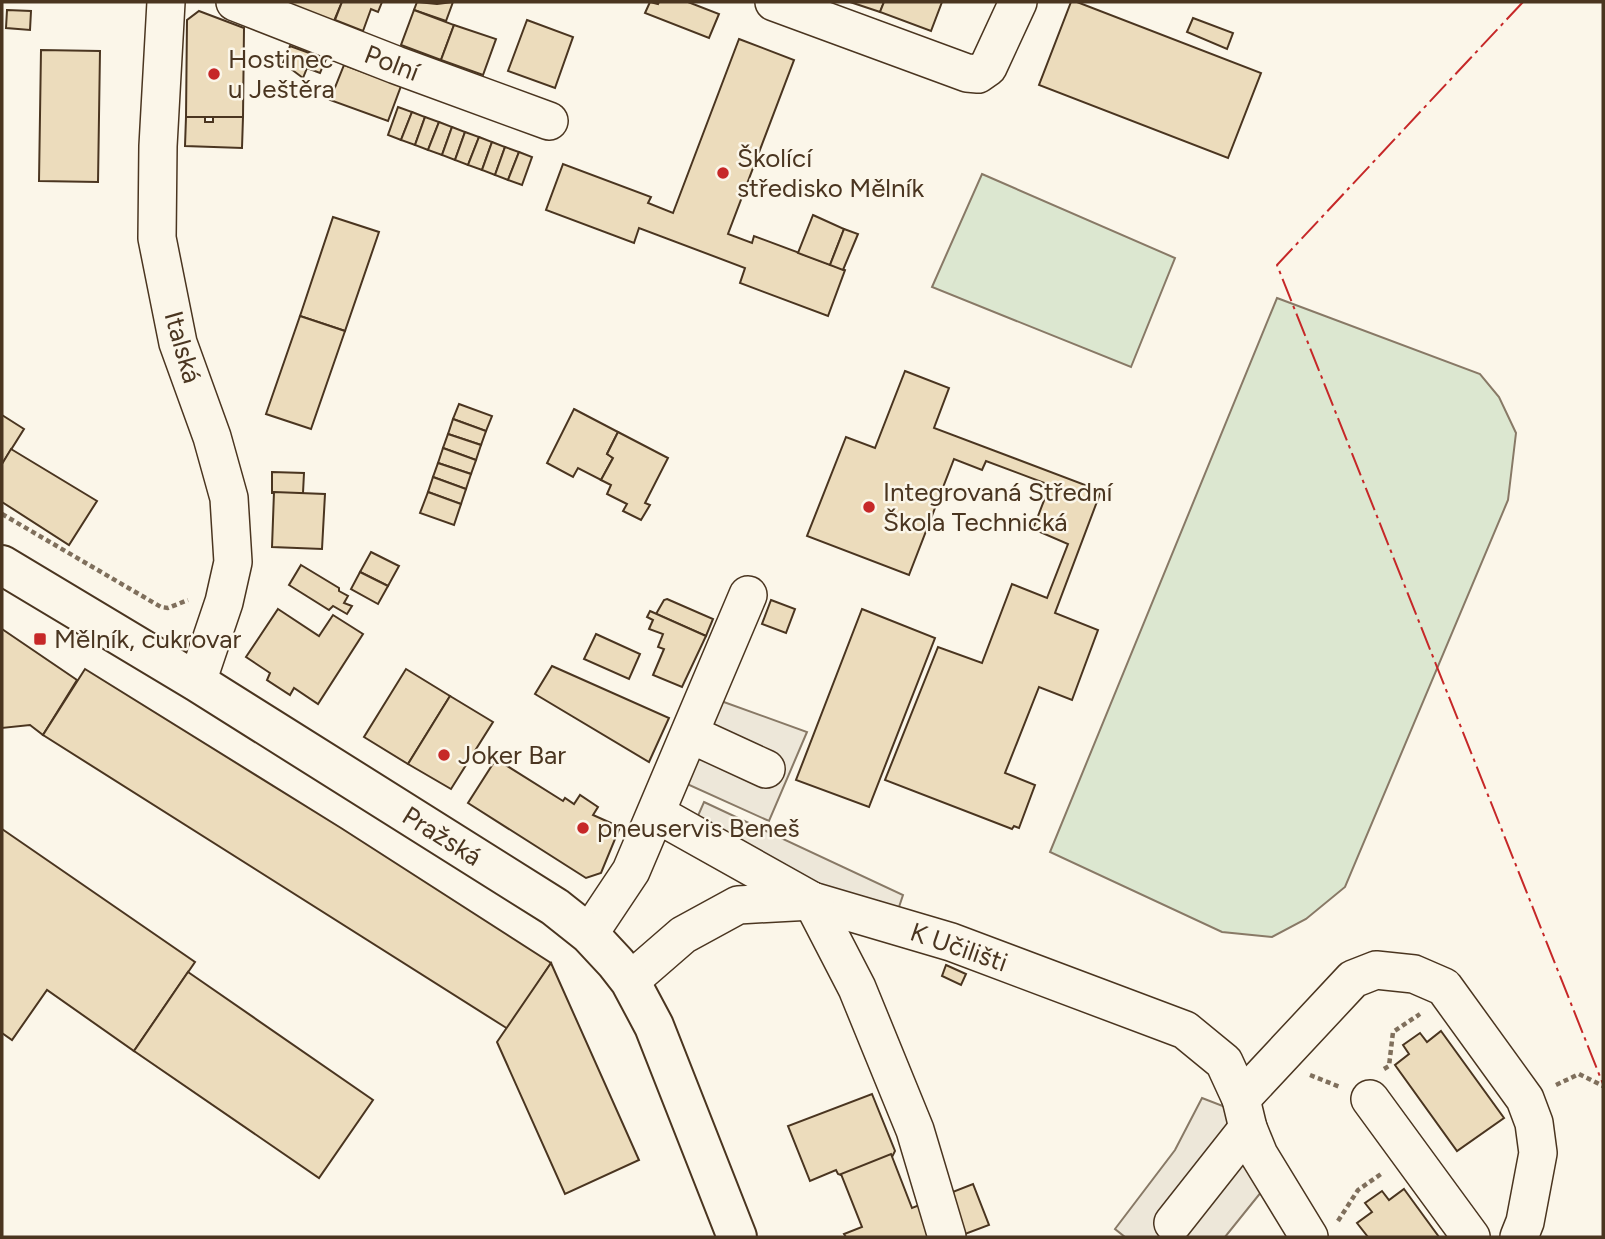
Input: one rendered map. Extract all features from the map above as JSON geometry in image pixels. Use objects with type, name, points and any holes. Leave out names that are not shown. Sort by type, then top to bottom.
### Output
[{"type":"main road","name":"Pražská","points":[[2,565],[197,682],[555,907],[589,934],[617,962],[631,981],[654,1026],[737,1237]]},
{"type":"street","name":"Italská","points":[[166,2],[158,146],[157,238],[178,343],[212,437],[229,498],[233,562],[220,613],[197,682]]},
{"type":"street","name":"Polní","points":[[236,2],[549,121]]},
{"type":"street","points":[[774,2],[967,74],[978,74],[988,67],[1018,2]]},
{"type":"street","points":[[589,934],[631,871],[748,595]]},
{"type":"street","points":[[690,734],[766,769]]},
{"type":"street","name":"K Učilišti","points":[[657,814],[812,901],[951,942],[1185,1030],[1224,1062],[1259,1155],[1309,1231]]},
{"type":"street","points":[[631,981],[683,935],[738,905],[812,901],[857,988],[915,1130],[947,1237]]},
{"type":"street","points":[[1173,1223],[1276,1062],[1353,979],[1376,970],[1414,974],[1444,988],[1525,1099],[1534,1123],[1538,1153],[1525,1222],[1519,1237]]},
{"type":"street","points":[[1357,1094],[1409,1154],[1471,1237]]},
{"type":"path","points":[[2,514],[162,607],[168,608],[197,593]]},
{"type":"path","points":[[1276,1062],[1357,1094]]},
{"type":"path","points":[[1564,1081],[1579,1074],[1603,1086]]},
{"type":"path","points":[[1309,1231],[1358,1190],[1409,1154]]},
{"type":"green space","points":[[982,174],[1175,258],[1131,367],[932,287]]},
{"type":"green space","points":[[1277,298],[1480,374],[1499,397],[1516,433],[1508,500],[1345,887],[1306,919],[1272,937],[1222,932],[1050,852]]},
{"type":"shaded area","points":[[721,701],[807,732],[769,821],[687,784]]},
{"type":"shaded area","points":[[704,802],[903,895],[893,925],[690,834]]},
{"type":"shaded area","points":[[1202,1098],[1228,1108],[1262,1191],[1225,1237],[1125,1237],[1115,1229],[1175,1150]]},
{"type":"building","points":[[283,2],[342,2],[334,21]]},
{"type":"building","points":[[342,2],[382,2],[378,12],[371,9],[363,31],[335,20]]},
{"type":"building","points":[[417,2],[453,2],[446,21],[414,10]]},
{"type":"building","points":[[650,2],[688,2],[719,14],[709,38],[645,13]]},
{"type":"building","points":[[850,2],[884,2],[880,12]]},
{"type":"building","points":[[884,2],[942,2],[931,31],[880,12]]},
{"type":"building","points":[[1071,2],[1077,2],[1261,73],[1228,158],[1039,85]]},
{"type":"building","points":[[7,10],[31,11],[30,30],[6,28]]},
{"type":"building","points":[[414,10],[454,25],[441,60],[401,45]]},
{"type":"building","points":[[199,11],[244,28],[243,117],[186,117],[187,20]]},
{"type":"building","points":[[1193,18],[1233,33],[1227,49],[1187,32]]},
{"type":"building","points":[[527,20],[573,37],[555,88],[508,71]]},
{"type":"building","points":[[454,25],[496,39],[483,75],[441,60]]},
{"type":"building","points":[[739,39],[794,60],[728,234],[752,243],[754,236],[845,270],[828,316],[740,283],[745,268],[639,228],[634,243],[546,210],[563,164],[651,197],[648,203],[673,213]]},
{"type":"building","points":[[290,46],[326,59],[320,73],[307,68],[303,78],[283,63]]},
{"type":"building","points":[[41,50],[100,51],[98,182],[39,181]]},
{"type":"building","points":[[344,65],[401,86],[388,121],[330,100]]},
{"type":"building","points":[[398,107],[412,112],[401,140],[388,135]]},
{"type":"building","points":[[412,112],[425,117],[415,145],[401,140]]},
{"type":"building","points":[[186,117],[205,117],[205,122],[213,122],[213,117],[243,117],[242,148],[185,146]]},
{"type":"building","points":[[425,117],[439,122],[428,150],[415,145]]},
{"type":"building","points":[[439,122],[452,127],[442,155],[428,150]]},
{"type":"building","points":[[452,127],[465,132],[455,160],[442,155]]},
{"type":"building","points":[[465,132],[479,137],[468,165],[455,160]]},
{"type":"building","points":[[479,137],[492,142],[482,170],[468,165]]},
{"type":"building","points":[[492,142],[505,147],[495,175],[482,170]]},
{"type":"building","points":[[505,147],[519,152],[508,180],[495,175]]},
{"type":"building","points":[[519,152],[532,157],[522,185],[508,180]]},
{"type":"building","points":[[813,215],[844,229],[830,265],[798,253]]},
{"type":"building","points":[[333,217],[379,232],[345,331],[300,316]]},
{"type":"building","points":[[844,229],[858,234],[843,270],[830,265]]},
{"type":"building","points":[[300,316],[345,331],[311,429],[266,414]]},
{"type":"building","points":[[905,371],[949,388],[934,428],[1101,491],[1055,613],[1098,630],[1072,700],[1039,687],[1005,773],[1035,785],[1019,828],[1014,826],[1012,829],[885,780],[938,647],[982,663],[1012,584],[1047,598],[1068,544],[1033,529],[1050,485],[986,461],[982,470],[954,459],[909,575],[807,536],[846,437],[875,448]]},
{"type":"building","points":[[459,404],[492,416],[486,431],[453,419]]},
{"type":"building","points":[[574,409],[618,432],[607,454],[613,458],[601,480],[578,468],[573,477],[547,463]]},
{"type":"building","points":[[2,415],[24,429],[2,464]]},
{"type":"building","points":[[453,419],[486,431],[481,445],[448,434]]},
{"type":"building","points":[[618,432],[668,458],[645,503],[650,505],[641,520],[623,511],[627,504],[607,494],[611,485],[601,480],[613,458],[607,454]]},
{"type":"building","points":[[448,434],[481,445],[476,460],[443,448]]},
{"type":"building","points":[[443,448],[476,460],[471,474],[438,463]]},
{"type":"building","points":[[11,449],[97,501],[69,545],[2,502],[2,464]]},
{"type":"building","points":[[438,463],[471,474],[466,489],[433,477]]},
{"type":"building","points":[[272,472],[304,473],[303,493],[272,493]]},
{"type":"building","points":[[433,477],[466,489],[461,504],[428,492]]},
{"type":"building","points":[[274,492],[325,494],[322,549],[272,547]]},
{"type":"building","points":[[428,492],[461,504],[454,525],[420,513]]},
{"type":"building","points":[[371,552],[399,566],[388,586],[360,572]]},
{"type":"building","points":[[301,565],[348,596],[344,603],[352,606],[347,614],[333,606],[329,610],[289,585]]},
{"type":"building","points":[[360,572],[388,586],[378,604],[351,589]]},
{"type":"building","points":[[667,599],[713,619],[706,636],[656,614]]},
{"type":"building","points":[[771,600],[795,609],[786,633],[762,624]]},
{"type":"building","points":[[278,609],[319,636],[333,615],[363,634],[318,704],[294,688],[290,695],[267,680],[270,673],[246,657]]},
{"type":"building","points":[[862,609],[935,638],[869,807],[796,780]]},
{"type":"building","points":[[650,611],[706,636],[682,687],[653,675],[664,649],[658,647],[663,634],[649,629],[653,620],[647,617]]},
{"type":"building","points":[[2,629],[77,680],[43,735],[30,725],[2,728]]},
{"type":"building","points":[[596,634],[640,654],[629,679],[584,659]]},
{"type":"building","points":[[552,666],[669,718],[649,762],[535,694]]},
{"type":"building","points":[[85,669],[341,828],[551,963],[508,1029],[43,735]]},
{"type":"building","points":[[406,669],[450,696],[408,764],[364,737]]},
{"type":"building","points":[[450,696],[493,722],[451,789],[408,764]]},
{"type":"building","points":[[496,759],[563,801],[565,798],[574,804],[580,795],[598,807],[593,815],[620,827],[601,873],[586,878],[468,803]]},
{"type":"building","points":[[2,829],[195,962],[134,1051],[47,990],[12,1040],[2,1033]]},
{"type":"building","points":[[551,963],[639,1160],[565,1194],[497,1042]]},
{"type":"building","points":[[946,965],[966,974],[961,985],[942,976]]},
{"type":"building","points":[[188,972],[373,1100],[319,1178],[134,1051]]},
{"type":"building","points":[[1441,1031],[1504,1118],[1457,1151],[1395,1065],[1409,1054],[1403,1045],[1420,1033],[1427,1042]]},
{"type":"building","points":[[872,1094],[895,1151],[891,1159],[846,1177],[838,1174],[836,1170],[810,1181],[788,1126]]},
{"type":"building","points":[[891,1154],[912,1208],[973,1184],[989,1225],[957,1237],[846,1237],[844,1234],[862,1227],[841,1174]]},
{"type":"building","points":[[1404,1189],[1439,1237],[1368,1237],[1357,1223],[1372,1212],[1365,1203],[1382,1191],[1389,1200]]},
{"type":"power","points":[[1523,2],[1277,265],[1603,1084]]},
{"type":"place","name":"Hostinec u Ještěra","points":[[214,74]]},
{"type":"place","name":"Školící středisko Mělník","points":[[723,173]]},
{"type":"place","name":"Integrovaná Střední Škola Technická","points":[[869,507]]},
{"type":"place","name":"Mělník, cukrovar","points":[[40,639]]},
{"type":"place","name":"Joker Bar","points":[[444,755]]},
{"type":"place","name":"pneuservis Beneš","points":[[583,828]]}]
